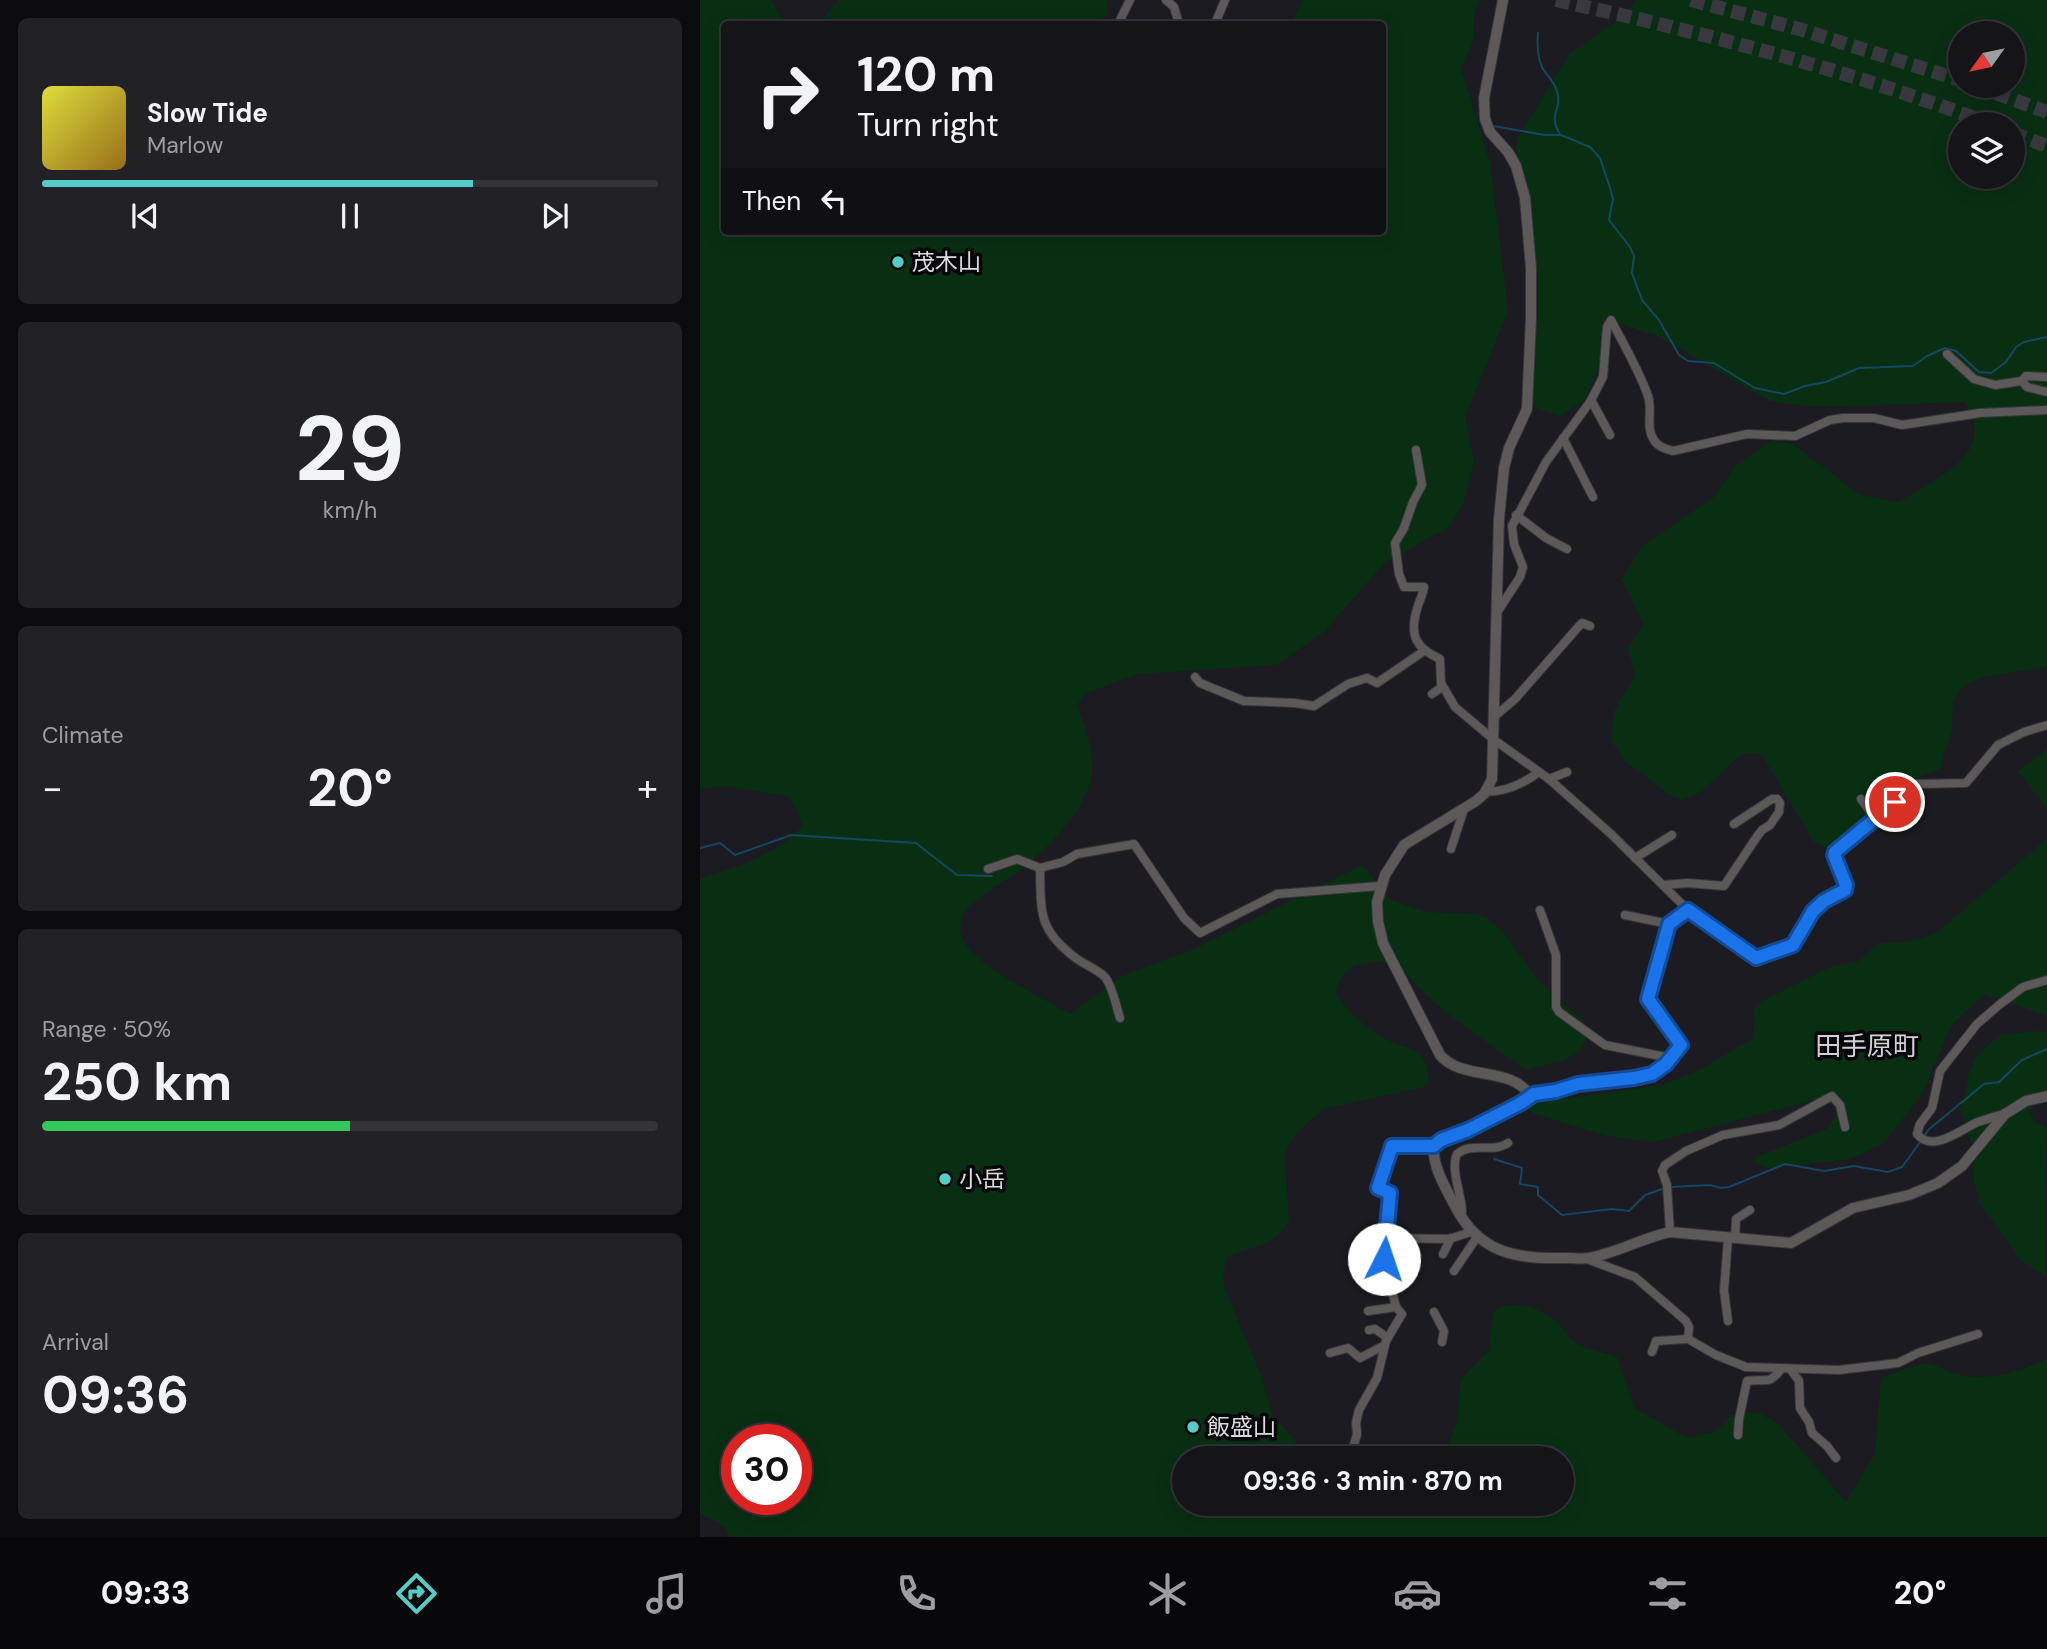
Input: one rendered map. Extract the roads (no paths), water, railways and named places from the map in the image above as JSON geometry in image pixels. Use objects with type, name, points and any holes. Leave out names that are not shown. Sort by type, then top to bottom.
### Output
[{"type":"street","points":[[1119,21],[1129,0]]},
{"type":"street","points":[[1166,0],[1174,7],[1178,21]]},
{"type":"street","points":[[1216,21],[1225,0]]},
{"type":"street","points":[[1503,0],[1483,98],[1485,119],[1490,132],[1508,152],[1516,166],[1525,198],[1531,268],[1531,318],[1527,409],[1509,448],[1504,468],[1499,519],[1492,779],[1485,792],[1442,826],[1404,845],[1393,859],[1380,886],[1377,914],[1383,943],[1440,1055],[1452,1065],[1518,1084],[1530,1095]]},
{"type":"street","points":[[1498,611],[1520,577],[1523,567],[1514,544],[1512,526],[1516,515],[1541,470],[1591,400],[1602,377],[1607,327],[1611,320],[1638,371],[1649,400],[1649,423],[1653,439],[1664,449],[1673,451],[1747,434],[1795,436],[1830,420],[1843,418],[1874,418],[1902,425],[1980,413],[2047,410]]},
{"type":"street","points":[[1947,354],[1974,379],[1995,385],[2022,381],[2026,376],[2047,377]]},
{"type":"street","points":[[2022,381],[2027,387],[2047,392]]},
{"type":"street","points":[[1591,400],[1610,435]]},
{"type":"street","points":[[1563,438],[1593,497]]},
{"type":"street","points":[[1416,450],[1422,485],[1395,543],[1399,574],[1404,587],[1423,586],[1425,590],[1417,610],[1415,639],[1424,651],[1440,659],[1442,687],[1455,707],[1493,739],[1549,779],[1688,910],[1756,958],[1786,949],[1797,939],[1813,911],[1824,901],[1845,890],[1846,885],[1835,852],[1916,785],[1966,783],[1998,745],[2024,732],[2047,725]]},
{"type":"street","points":[[1516,515],[1546,538],[1567,549]]},
{"type":"street","points":[[1494,716],[1515,699],[1582,623],[1590,626]]},
{"type":"street","points":[[1195,677],[1200,683],[1244,701],[1314,706],[1348,684],[1367,678],[1377,683],[1424,651]]},
{"type":"street","points":[[1432,694],[1442,687]]},
{"type":"street","points":[[1485,792],[1497,792],[1519,785],[1539,772]]},
{"type":"street","points":[[1549,779],[1567,772]]},
{"type":"street","points":[[1662,885],[1688,883],[1724,886],[1762,830],[1770,825],[1779,813],[1780,803],[1777,799],[1772,799],[1734,824]]},
{"type":"street","points":[[1861,799],[1875,819]]},
{"type":"street","points":[[1455,844],[1464,809]]},
{"type":"street","points":[[1635,858],[1672,835]]},
{"type":"street","points":[[988,869],[1017,859],[1040,868],[1063,862],[1077,854],[1134,844],[1184,918],[1200,933],[1277,894],[1380,886]]},
{"type":"street","points":[[1040,868],[1042,916],[1045,925],[1054,939],[1069,952],[1104,976],[1120,1018]]},
{"type":"street","points":[[1540,910],[1556,955],[1556,1007],[1559,1012],[1605,1045],[1671,1058]]},
{"type":"street","points":[[1354,1446],[1359,1410],[1377,1378],[1387,1342],[1402,1314],[1396,1307],[1384,1259],[1390,1237],[1387,1227],[1390,1193],[1378,1188],[1392,1146],[1434,1146],[1445,1138],[1468,1130],[1521,1103],[1530,1095],[1578,1084],[1652,1074],[1671,1058],[1681,1045],[1648,999],[1669,924],[1688,910]]},
{"type":"street","points":[[1625,915],[1669,924]]},
{"type":"street","points":[[2047,980],[2023,987],[1977,1024],[1948,1060],[1936,1083],[1932,1108],[1917,1130],[1923,1139],[1941,1140],[1977,1122],[2005,1114],[2026,1101],[2047,1096]]},
{"type":"street","points":[[1670,1232],[1667,1188],[1662,1174],[1664,1167],[1686,1151],[1723,1135],[1779,1125],[1832,1096],[1838,1100],[1845,1127]]},
{"type":"street","points":[[1434,1146],[1435,1161],[1460,1215],[1474,1235],[1503,1252],[1522,1257],[1551,1260],[1587,1259],[1670,1232],[1791,1242],[1853,1208],[1909,1195],[1938,1183],[1962,1166],[2005,1114]]},
{"type":"street","points":[[1460,1215],[1462,1201],[1455,1164],[1457,1154],[1468,1148],[1499,1148],[1508,1143]]},
{"type":"street","points":[[1728,1321],[1724,1291],[1731,1239],[1736,1219],[1750,1210]]},
{"type":"street","points":[[1375,1235],[1451,1238],[1474,1235]]},
{"type":"street","points":[[1454,1271],[1474,1235]]},
{"type":"street","points":[[1443,1254],[1451,1238]]},
{"type":"street","points":[[1370,1267],[1384,1259]]},
{"type":"street","points":[[1587,1259],[1634,1277],[1686,1321],[1689,1327],[1688,1339]]},
{"type":"street","points":[[1368,1311],[1396,1307]]},
{"type":"street","points":[[1434,1312],[1444,1331],[1442,1342]]},
{"type":"street","points":[[1369,1330],[1375,1329],[1387,1342]]},
{"type":"street","points":[[1652,1352],[1656,1341],[1688,1339],[1716,1355],[1746,1367],[1839,1370],[1898,1363],[1918,1353],[1978,1334]]},
{"type":"street","points":[[1330,1353],[1348,1348],[1360,1357],[1387,1342]]},
{"type":"street","points":[[1738,1436],[1747,1381],[1769,1381],[1774,1379],[1781,1369]]},
{"type":"street","points":[[1791,1370],[1799,1381],[1801,1408],[1810,1429],[1836,1458]]},
{"type":"waterway","points":[[1538,33],[1540,63],[1557,91],[1555,121],[1560,134]]},
{"type":"waterway","points":[[1493,126],[1561,135],[1590,147],[1600,158],[1613,199],[1609,220],[1634,256],[1632,273],[1642,300],[1659,320],[1679,355],[1688,361],[1714,363],[1755,388],[1784,394],[1826,382],[1859,368],[1913,366],[1945,348],[1956,351],[1979,372],[1991,373],[2006,362],[2016,347],[2024,342],[2047,337]]},
{"type":"waterway","points":[[700,848],[720,843],[735,855],[791,835],[916,843],[957,875],[992,876]]},
{"type":"waterway","points":[[1924,1137],[1928,1130],[1984,1084],[1999,1082],[2022,1060],[2047,1049]]},
{"type":"waterway","points":[[1671,1187],[1729,1187],[1785,1164],[1824,1171],[1854,1166],[1888,1172],[1902,1167],[1921,1141]]},
{"type":"waterway","points":[[1494,1159],[1522,1168],[1520,1184],[1538,1187],[1538,1195],[1562,1215],[1612,1209],[1629,1211],[1645,1195],[1662,1189]]},
{"type":"tunnel","points":[[1556,0],[1776,54],[1884,86],[1957,112]]},
{"type":"tunnel","points":[[1691,0],[1799,29],[1948,76]]},
{"type":"tunnel","points":[[2009,98],[2047,112]]},
{"type":"tunnel","points":[[2025,138],[2047,146]]},
{"type":"place","name":"茂木山","points":[[898,262]]},
{"type":"place","name":"小岳","points":[[945,1179]]},
{"type":"place","name":"飯盛山","points":[[1193,1427]]},
{"type":"district","name":"田手原町","points":[[1867,1046]]}]
